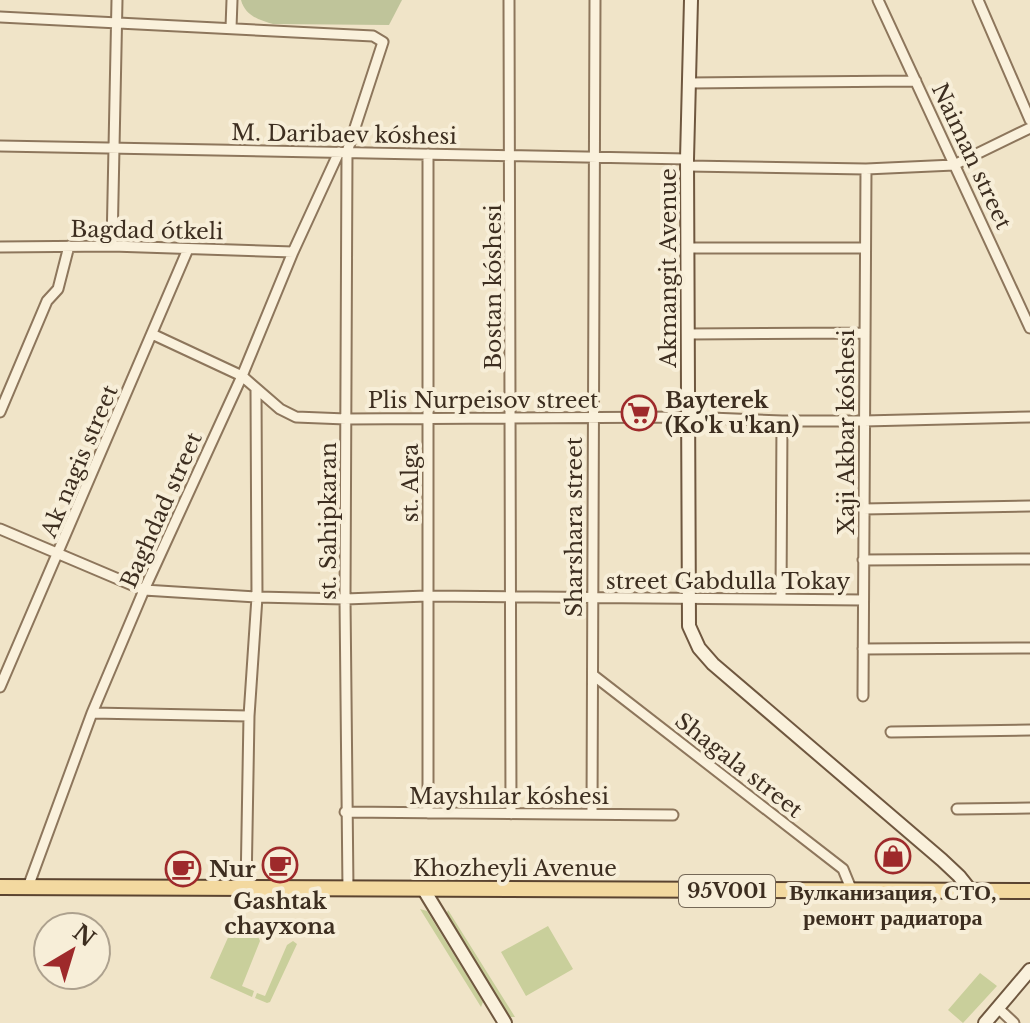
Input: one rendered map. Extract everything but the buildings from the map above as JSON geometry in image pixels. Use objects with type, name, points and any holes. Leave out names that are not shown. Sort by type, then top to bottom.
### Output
[{"type":"main road","name":"Khozheyli Avenue","points":[[0,887],[1030,891]]},
{"type":"street","points":[[112,246],[117,0]]},
{"type":"street","points":[[231,28],[232,0]]},
{"type":"street","name":"Bostan kóshesi","points":[[509,0],[511,814]]},
{"type":"street","name":"Sharshara street","points":[[592,814],[595,0]]},
{"type":"street","name":"Akmangit Avenue","points":[[691,0],[687,162],[689,626],[699,648],[713,664],[939,857],[971,891]]},
{"type":"street","name":"Naiman street","points":[[878,0],[1030,328]]},
{"type":"street","points":[[978,0],[1030,120]]},
{"type":"street","points":[[0,17],[373,36],[383,42],[343,152]]},
{"type":"street","points":[[689,83],[916,81]]},
{"type":"street","name":"M. Daribaev kóshesi","points":[[0,146],[594,157],[866,169],[954,165],[1030,128]]},
{"type":"street","name":"Baghdad street","points":[[28,887],[92,713],[144,590],[242,376],[293,252],[343,152]]},
{"type":"street","name":"st. Sahipkaran","points":[[343,152],[345,812],[348,890]]},
{"type":"street","name":"st. Alga","points":[[428,154],[428,813]]},
{"type":"street","name":"Xaji Akbar kóshesi","points":[[863,696],[866,169]]},
{"type":"street","points":[[0,412],[47,301],[58,289],[69,246]]},
{"type":"street","name":"Bagdad ótkeli","points":[[0,247],[112,246],[293,252]]},
{"type":"street","points":[[687,248],[864,248]]},
{"type":"street","name":"Ak nagis street","points":[[0,687],[188,249]]},
{"type":"street","points":[[688,334],[864,333]]},
{"type":"street","name":"Plis Nurpeisov street","points":[[152,334],[242,376],[280,409],[296,417],[688,417],[782,421],[1030,417]]},
{"type":"street","points":[[246,889],[249,716],[257,597],[256,390]]},
{"type":"street","points":[[781,599],[782,421]]},
{"type":"street","points":[[863,509],[1030,506]]},
{"type":"street","name":"street Gabdulla Tokay","points":[[0,529],[144,590],[345,599],[427,596],[863,600]]},
{"type":"street","points":[[863,560],[1030,559]]},
{"type":"street","points":[[863,649],[1030,648]]},
{"type":"street","name":"Shagala street","points":[[593,675],[843,869],[852,891]]},
{"type":"street","points":[[92,713],[249,716]]},
{"type":"street","points":[[891,732],[1030,730]]},
{"type":"street","points":[[957,809],[1030,808]]},
{"type":"street","name":"Mayshılar kóshesi","points":[[345,812],[673,815]]},
{"type":"street","points":[[424,890],[505,1023]]},
{"type":"street","points":[[985,1023],[1030,970]]},
{"type":"street","points":[[998,1008],[1014,1023]]},
{"type":"green space","points":[[241,0],[402,0],[389,25],[273,24],[253,16]]},
{"type":"green space","points":[[420,909],[427,911],[483,1002],[481,1007]]},
{"type":"green space","points":[[448,910],[515,1017],[508,1017],[446,915]]},
{"type":"green space","points":[[548,926],[573,969],[526,996],[501,952]]},
{"type":"green space","points":[[230,933],[258,936],[260,941],[242,986],[254,991],[252,997],[210,978]]},
{"type":"green space","points":[[293,941],[297,944],[270,1002],[255,998],[257,993],[265,996],[287,945]]},
{"type":"green space","points":[[980,973],[997,986],[963,1023],[948,1010]]},
{"type":"place","name":"Bayterek (Ko'k u'kan)","points":[[639,413]]},
{"type":"place","name":"Вулканизация, СТО, ремонт радиатора","points":[[893,856]]},
{"type":"place","name":"Gashtak chayxona","points":[[280,865]]},
{"type":"place","name":"Nur","points":[[183,869]]}]
